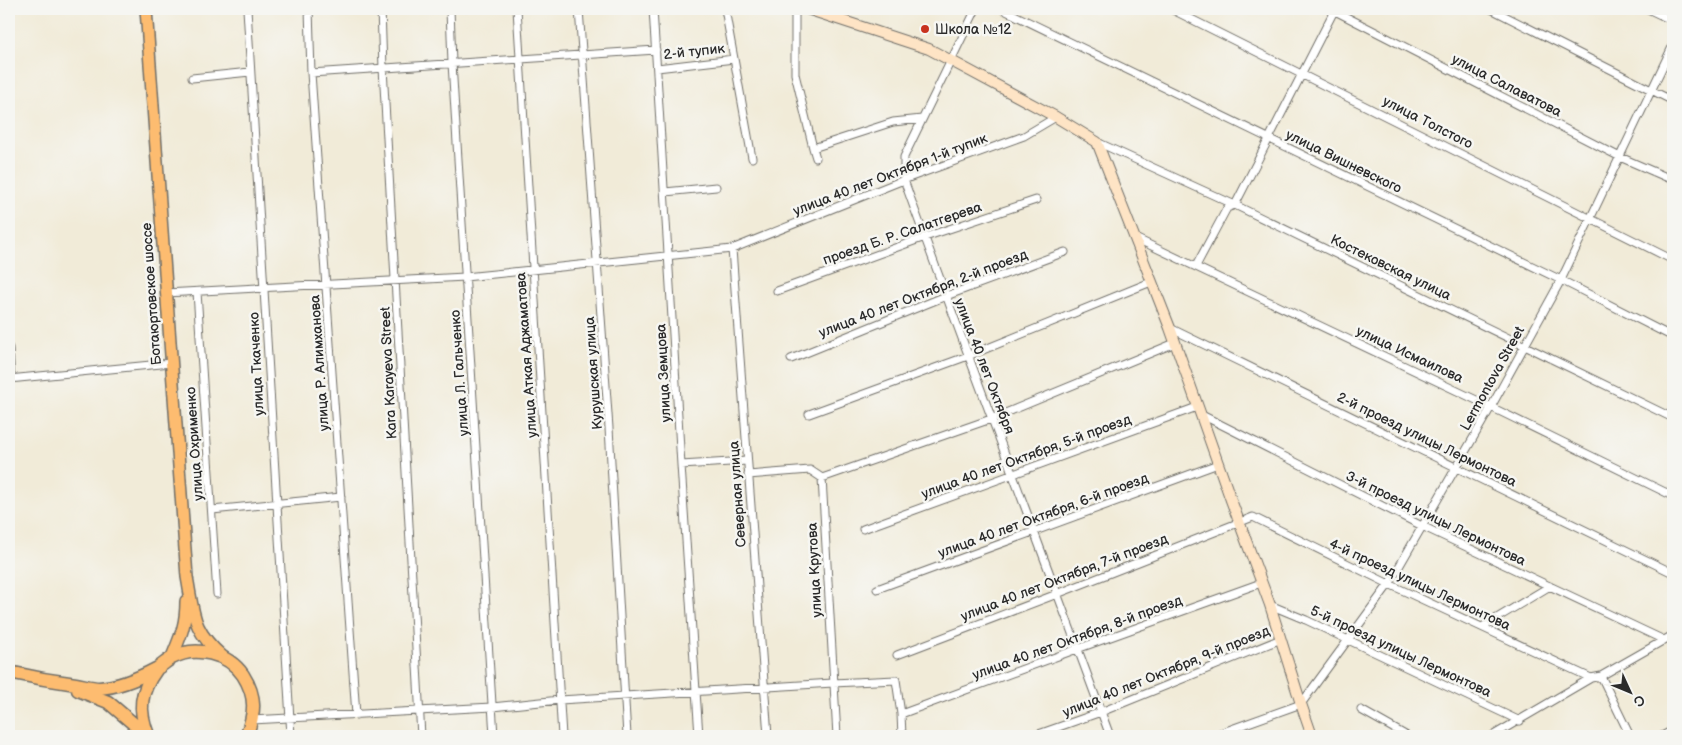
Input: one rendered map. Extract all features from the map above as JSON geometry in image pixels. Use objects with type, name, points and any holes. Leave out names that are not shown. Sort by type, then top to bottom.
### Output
[{"type":"highway","points":[[9,672],[99,688],[124,683],[158,668],[172,657],[190,652],[208,652],[225,658],[239,669],[249,684],[254,702],[252,720],[246,736]]},
{"type":"highway","points":[[148,736],[142,720],[141,702],[147,683],[158,668]]},
{"type":"highway","points":[[52,681],[108,702],[148,736]]},
{"type":"main road","name":"Ботаюртовское шоссе","points":[[146,9],[187,577]]},
{"type":"main road","points":[[172,657],[183,631],[186,618],[187,577]]},
{"type":"main road","points":[[187,577],[196,624],[202,637],[225,658]]},
{"type":"street","name":"улица Ткаченко","points":[[247,9],[291,736]]},
{"type":"street","name":"улица Р. Алимханова","points":[[308,9],[356,715]]},
{"type":"street","name":"Kara Karayeva Street","points":[[382,9],[383,68],[421,736]]},
{"type":"street","name":"улица Л. Гальченко","points":[[450,9],[494,736]]},
{"type":"street","name":"улица Аткая Аджаматова","points":[[517,9],[562,736]]},
{"type":"street","name":"Курушская улица","points":[[579,9],[609,428],[627,736]]},
{"type":"street","name":"улица Земцова","points":[[653,9],[699,736]]},
{"type":"street","points":[[725,9],[752,158]]},
{"type":"street","points":[[795,9],[794,74],[816,158]]},
{"type":"street","points":[[807,9],[929,49],[1056,117],[1097,142],[1170,328],[1198,411],[1270,605],[1300,704],[1312,736]]},
{"type":"street","name":"улица 40 лет Октября","points":[[976,9],[904,156],[904,180],[1110,736]]},
{"type":"street","name":"улица Вишневского","points":[[1002,9],[1561,280],[1673,337]]},
{"type":"street","name":"улица Толстого","points":[[1171,9],[1673,260]]},
{"type":"street","points":[[1196,266],[1227,208],[1235,205],[1303,74],[1334,9]]},
{"type":"street","name":"улица Салаватова","points":[[1334,9],[1620,157],[1673,180]]},
{"type":"street","points":[[1492,9],[1673,101]]},
{"type":"street","points":[[1648,9],[1673,21]]},
{"type":"street","name":"Lermontova Street","points":[[1300,704],[1389,584],[1491,407],[1561,280],[1673,45]]},
{"type":"street","points":[[311,73],[656,50]]},
{"type":"street","name":"2-й тупик","points":[[657,68],[734,59]]},
{"type":"street","points":[[192,78],[250,72]]},
{"type":"street","name":"улица 40 лет Октября 1-й тупик","points":[[166,293],[465,277],[732,249],[904,180],[1024,136],[1056,117]]},
{"type":"street","points":[[813,148],[893,122],[922,119]]},
{"type":"street","name":"Костековская улица","points":[[1097,142],[1235,205],[1673,418]]},
{"type":"street","points":[[665,192],[716,187]]},
{"type":"street","name":"проезд Б. Р. Салатгерева","points":[[777,292],[925,237],[1036,200]]},
{"type":"street","name":"улица Исмаилова","points":[[1135,238],[1491,407],[1673,496]]},
{"type":"street","name":"Северная улица","points":[[732,249],[768,736]]},
{"type":"street","name":"улица 40 лет Октября, 2-й проезд","points":[[791,359],[946,296],[1065,252]]},
{"type":"street","points":[[809,414],[968,356],[1151,282]]},
{"type":"street","name":"улица Охрименко","points":[[197,292],[217,594]]},
{"type":"street","name":"2-й проезд улицы Лермонтова","points":[[1170,328],[1673,573]]},
{"type":"street","points":[[748,475],[810,470],[822,478],[991,419],[1175,343]]},
{"type":"street","points":[[9,348],[10,379],[171,363]]},
{"type":"street","name":"улица 40 лет Октября, 5-й проезд","points":[[863,529],[1198,411]]},
{"type":"street","name":"3-й проезд улицы Лермонтова","points":[[1198,411],[1422,526],[1664,640]]},
{"type":"street","points":[[681,465],[747,461]]},
{"type":"street","name":"улица 40 лет Октября, 6-й проезд","points":[[877,589],[1218,464]]},
{"type":"street","name":"улица Крутова","points":[[822,478],[837,736]]},
{"type":"street","points":[[212,510],[341,497]]},
{"type":"street","name":"4-й проезд улицы Лермонтова","points":[[1239,521],[1253,517],[1389,584],[1591,678]]},
{"type":"street","name":"улица 40 лет Октября, 7-й проезд","points":[[897,655],[1057,594],[1239,521]]},
{"type":"street","name":"улица 40 лет Октября, 8-й проезд","points":[[901,714],[1261,583]]},
{"type":"street","points":[[1482,627],[1550,586]]},
{"type":"street","name":"5-й проезд улицы Лермонтова","points":[[1270,605],[1520,721]]},
{"type":"street","points":[[1492,736],[1591,678],[1601,676],[1673,634]]},
{"type":"street","name":"улица 40 лет Октября, 9-й проезд","points":[[1033,736],[1101,712],[1281,639]]},
{"type":"street","points":[[1601,676],[1630,736]]},
{"type":"street","points":[[252,720],[492,707],[560,700],[896,680],[902,736]]},
{"type":"street","points":[[1212,736],[1300,704]]},
{"type":"street","points":[[1361,710],[1407,736]]},
{"type":"street","points":[[1662,736],[1673,730]]},
{"type":"place","name":"Школа №12","points":[[925,29]]}]
